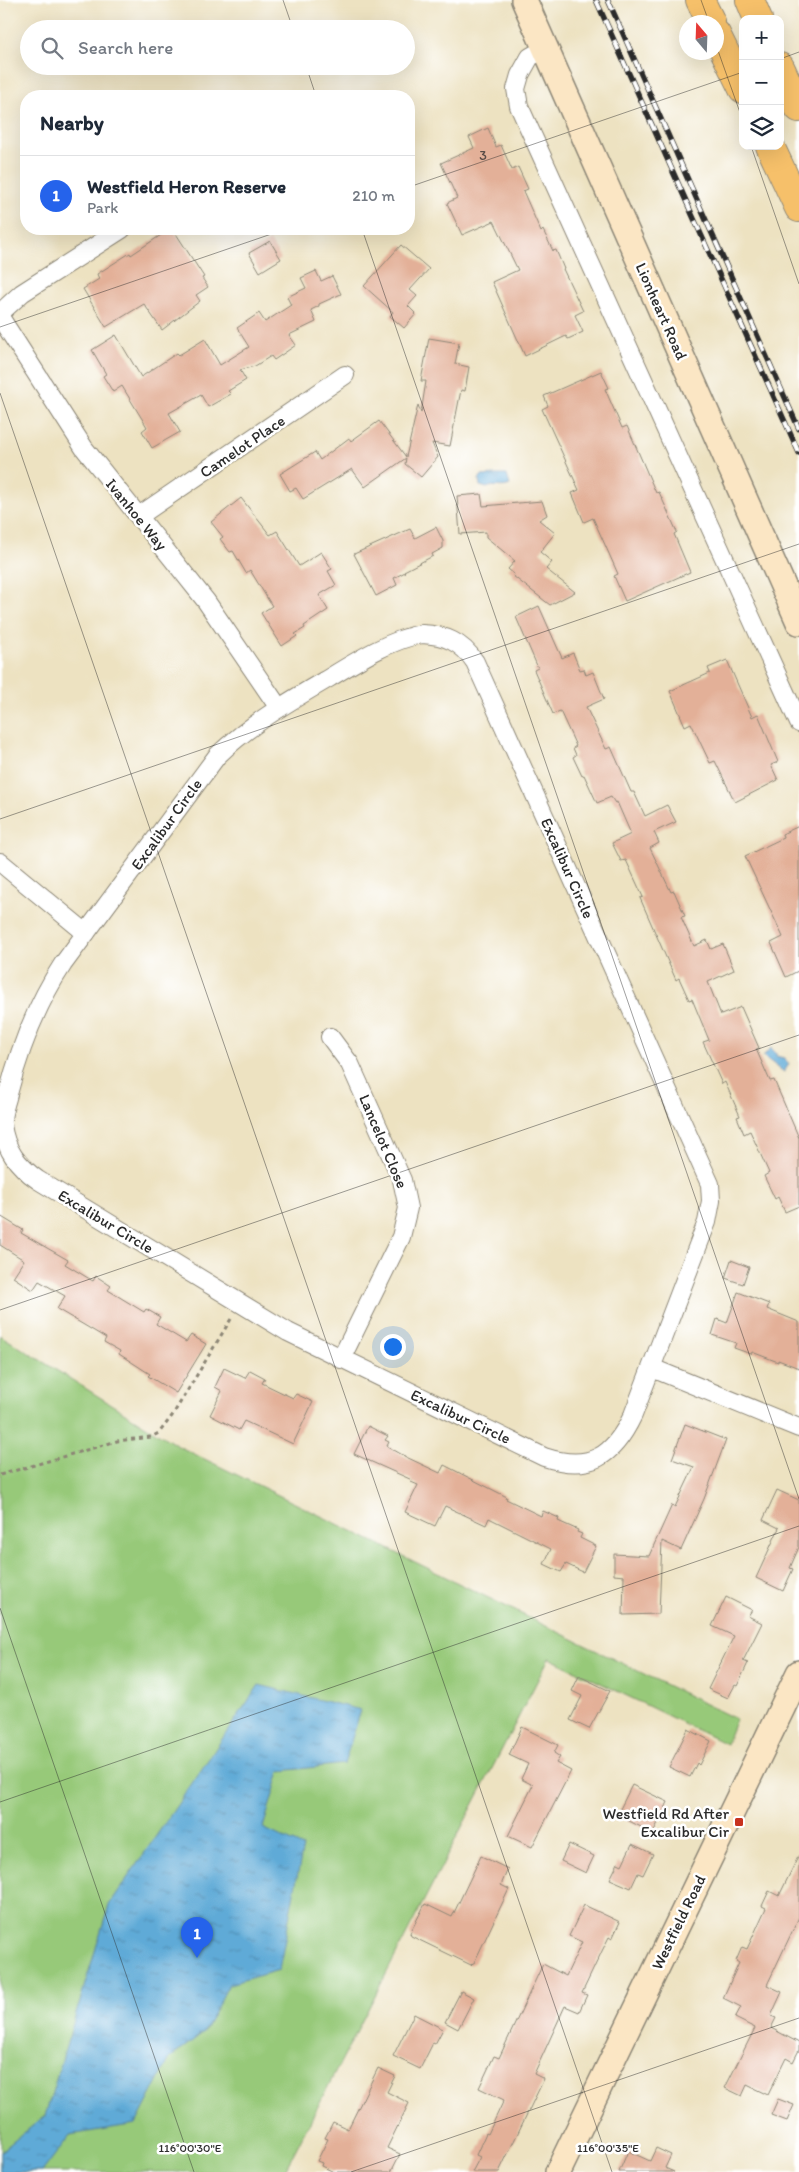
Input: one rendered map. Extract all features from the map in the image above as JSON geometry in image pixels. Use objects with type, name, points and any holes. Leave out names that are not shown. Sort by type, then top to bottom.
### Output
[{"type":"highway","points":[[700,0],[708,15]]},
{"type":"highway","points":[[750,0],[756,15]]},
{"type":"highway","points":[[724,50],[739,81]]},
{"type":"highway","points":[[784,76],[799,108]]},
{"type":"highway","points":[[772,150],[799,208]]},
{"type":"main road","name":"Lionheart Road","points":[[524,0],[799,622]]},
{"type":"main road","name":"Westfield Road","points":[[558,2172],[799,1673]]},
{"type":"street","points":[[546,48],[530,57],[520,75],[516,89],[519,106],[799,723]]},
{"type":"street","points":[[0,313],[22,293],[113,235]]},
{"type":"street","name":"Ivanhoe Way","points":[[0,318],[84,448],[206,601],[278,708]]},
{"type":"street","name":"Camelot Place","points":[[139,516],[345,375]]},
{"type":"street","name":"Excalibur Circle","points":[[430,634],[452,640],[463,647],[475,662],[710,1184],[711,1201],[707,1222],[652,1368],[624,1434],[616,1445],[595,1460],[576,1463],[557,1461],[544,1457],[288,1332],[38,1180],[18,1164],[10,1153],[2,1122],[18,1056],[32,1018],[47,989],[86,934],[217,756],[246,731],[278,708],[352,664],[414,635],[430,634]]},
{"type":"street","points":[[0,862],[86,934]]},
{"type":"street","name":"Lancelot Close","points":[[330,1037],[350,1064],[402,1180],[408,1208],[401,1237],[341,1359]]},
{"type":"street","points":[[652,1368],[799,1428]]},
{"type":"path","points":[[0,1475],[113,1442],[151,1437],[159,1433],[172,1416],[233,1316]]},
{"type":"green space","points":[[0,1335],[178,1446],[736,1719],[726,1744],[549,1658],[284,2172],[0,2172]]},
{"type":"water","points":[[507,475],[510,485],[487,488],[480,486],[479,480],[481,476]]},
{"type":"water","points":[[771,1048],[776,1053],[776,1056],[784,1058],[789,1064],[784,1072],[763,1056]]},
{"type":"water","points":[[259,1685],[361,1710],[344,1764],[280,1771],[263,1828],[303,1847],[279,1970],[229,1984],[204,2032],[170,2058],[136,2124],[70,2135],[42,2172],[0,2172],[0,2152],[45,2116],[109,1905]]},
{"type":"building","points":[[488,128],[496,147],[501,145],[512,170],[518,167],[528,189],[523,191],[541,232],[543,230],[553,251],[556,250],[583,311],[575,315],[583,332],[568,339],[566,336],[525,356],[492,282],[518,270],[494,221],[462,235],[447,203],[457,198],[441,163],[474,148],[469,137]]},
{"type":"building","points":[[161,235],[177,235],[204,277],[202,278],[208,287],[196,295],[200,301],[162,330],[144,304],[106,327],[83,289],[99,279],[97,274],[130,253],[131,255]]},
{"type":"building","points":[[270,241],[281,259],[260,272],[249,253]]},
{"type":"building","points":[[401,245],[429,269],[410,290],[417,296],[408,306],[416,314],[404,328],[390,316],[393,312],[364,286]]},
{"type":"building","points":[[316,271],[321,281],[332,276],[341,294],[319,304],[319,306],[311,310],[316,322],[289,335],[296,345],[274,360],[271,356],[255,366],[240,370],[246,380],[228,391],[231,394],[208,407],[201,395],[169,413],[180,432],[152,448],[142,431],[147,427],[122,386],[113,392],[103,376],[106,374],[92,350],[116,335],[141,377],[177,353],[179,355],[205,339],[220,365],[249,347],[237,328],[259,313],[265,322],[291,305],[287,297],[306,288],[301,278]]},
{"type":"building","points":[[429,338],[459,343],[455,364],[469,367],[465,391],[461,390],[450,446],[432,443],[438,457],[421,477],[405,464],[406,458],[365,487],[352,469],[303,499],[296,488],[290,491],[280,474],[315,452],[320,460],[349,438],[351,441],[379,421],[406,457],[418,405],[421,413],[426,381],[421,381]]},
{"type":"building","points":[[601,371],[609,388],[605,389],[622,428],[627,426],[656,493],[659,492],[677,532],[674,534],[690,572],[625,601],[614,576],[618,574],[593,518],[584,522],[572,493],[579,490],[542,409],[548,406],[544,396]]},
{"type":"building","points":[[481,494],[483,506],[542,501],[547,515],[539,520],[555,533],[540,552],[552,562],[546,569],[575,592],[550,605],[513,576],[514,574],[508,569],[515,561],[486,537],[486,532],[460,534],[457,496]]},
{"type":"building","points":[[241,498],[270,535],[277,531],[299,566],[321,552],[332,569],[328,571],[336,585],[319,595],[328,610],[304,626],[305,628],[295,634],[297,636],[282,646],[261,613],[272,606],[250,570],[246,573],[233,551],[230,552],[220,539],[223,537],[211,522]]},
{"type":"building","points":[[436,527],[443,541],[443,548],[432,554],[433,556],[394,578],[397,585],[376,596],[354,554],[410,529],[415,538]]},
{"type":"building","points":[[539,606],[562,658],[573,653],[580,670],[584,669],[586,675],[593,672],[604,699],[586,707],[606,749],[611,747],[631,792],[634,792],[645,816],[667,805],[676,822],[654,832],[659,843],[650,848],[671,892],[674,891],[685,916],[681,917],[694,946],[707,940],[711,949],[723,944],[734,970],[708,982],[721,1015],[741,1007],[759,1048],[756,1049],[770,1081],[774,1080],[799,1138],[799,1206],[785,1212],[778,1197],[775,1199],[764,1176],[769,1173],[750,1131],[744,1134],[737,1117],[740,1116],[725,1082],[722,1084],[703,1042],[709,1040],[692,999],[689,1000],[679,978],[676,980],[640,898],[643,897],[626,860],[621,861],[612,843],[631,834],[617,802],[615,803],[611,797],[597,803],[573,757],[576,755],[573,748],[576,746],[560,711],[553,714],[534,670],[538,668],[516,617]]},
{"type":"building","points":[[727,660],[752,717],[758,714],[778,762],[771,765],[778,780],[735,802],[715,761],[710,763],[691,723],[685,726],[670,691],[710,673],[708,668]]},
{"type":"building","points":[[799,826],[799,975],[798,971],[786,977],[771,943],[783,937],[745,856],[783,838],[782,834]]},
{"type":"building","points":[[0,1216],[23,1230],[21,1233],[68,1260],[65,1264],[93,1281],[96,1276],[111,1286],[108,1290],[144,1312],[146,1309],[160,1317],[156,1324],[186,1342],[191,1335],[206,1344],[176,1393],[148,1376],[150,1374],[119,1354],[120,1351],[104,1342],[106,1338],[57,1309],[65,1296],[39,1281],[33,1290],[13,1277],[24,1260],[0,1245]]},
{"type":"building","points":[[731,1260],[749,1267],[743,1284],[725,1278]]},
{"type":"building","points":[[738,1292],[769,1304],[767,1309],[799,1322],[799,1368],[734,1348],[736,1343],[712,1335],[717,1319],[727,1323]]},
{"type":"building","points":[[224,1368],[245,1378],[250,1370],[265,1378],[262,1383],[293,1398],[296,1394],[313,1402],[293,1444],[244,1421],[239,1430],[210,1415],[222,1391],[215,1387]]},
{"type":"building","points":[[685,1424],[726,1440],[704,1499],[681,1550],[662,1541],[659,1614],[623,1615],[624,1576],[614,1575],[614,1554],[649,1556],[672,1505],[675,1507],[694,1467],[672,1459]]},
{"type":"building","points":[[368,1426],[388,1436],[385,1440],[389,1442],[387,1446],[406,1457],[440,1473],[444,1465],[541,1516],[543,1511],[559,1518],[558,1521],[578,1530],[577,1532],[582,1534],[580,1538],[596,1546],[583,1572],[566,1564],[561,1572],[544,1564],[551,1549],[489,1518],[486,1525],[445,1506],[435,1526],[405,1512],[418,1485],[411,1482],[412,1480],[354,1454]]},
{"type":"building","points":[[777,1490],[799,1500],[799,1547],[790,1568],[793,1569],[783,1591],[756,1578],[779,1528],[763,1520]]},
{"type":"building","points":[[726,1597],[752,1610],[748,1616],[762,1623],[743,1661],[748,1663],[737,1686],[735,1685],[728,1698],[708,1689],[734,1636],[712,1626]]},
{"type":"building","points":[[579,1676],[610,1691],[589,1729],[570,1720],[582,1696],[572,1691]]},
{"type":"building","points":[[522,1727],[558,1745],[554,1753],[560,1757],[556,1763],[571,1771],[532,1847],[508,1836],[533,1785],[521,1779],[528,1764],[509,1755]]},
{"type":"building","points":[[688,1729],[711,1741],[699,1765],[697,1763],[690,1777],[669,1767]]},
{"type":"building","points":[[632,1785],[668,1802],[653,1833],[617,1815]]},
{"type":"building","points":[[569,1844],[594,1856],[586,1873],[561,1861]]},
{"type":"building","points":[[632,1844],[653,1854],[643,1875],[638,1873],[631,1888],[610,1879],[618,1863],[622,1865]]},
{"type":"building","points":[[799,1855],[799,1917],[767,1985],[782,1992],[771,2016],[776,2018],[771,2028],[799,2043],[799,2050],[793,2062],[786,2058],[768,2095],[747,2085],[742,2096],[725,2088],[755,2028],[735,2018],[741,2007],[723,1998],[739,1963],[736,1961],[742,1947],[747,1949],[766,1908],[762,1906],[769,1891],[779,1896]]},
{"type":"building","points":[[481,1856],[508,1869],[501,1885],[509,1889],[474,1963],[471,1965],[411,1936],[410,1933],[425,1904],[452,1917]]},
{"type":"building","points":[[584,1905],[620,1922],[612,1939],[609,1937],[582,1993],[587,1995],[579,2012],[565,2006],[534,2074],[544,2079],[499,2172],[472,2172],[480,2157],[476,2155],[504,2100],[479,2088],[494,2056],[499,2058],[543,1964],[566,1976],[582,1942],[569,1936]]},
{"type":"building","points":[[461,1991],[474,1998],[458,2029],[445,2022]]},
{"type":"building","points":[[414,2014],[443,2029],[435,2044],[433,2043],[420,2069],[393,2056]]},
{"type":"building","points":[[378,2068],[395,2076],[387,2092],[409,2103],[387,2148],[400,2154],[391,2172],[334,2172],[321,2166],[322,2163],[317,2161],[328,2139],[325,2138],[333,2122],[348,2129]]},
{"type":"building","points":[[778,2099],[794,2105],[787,2121],[771,2115]]},
{"type":"building","points":[[656,2148],[671,2155],[665,2168],[674,2172],[619,2172],[628,2151],[650,2161]]},
{"type":"railway","points":[[596,0],[799,453]]},
{"type":"railway","points":[[608,0],[799,429]]},
{"type":"place","name":"Westfield Rd After Excalibur Cir","points":[[739,1822]]},
{"type":"place","name":"Westfield Heron Reserve","points":[[197,1958]]}]
